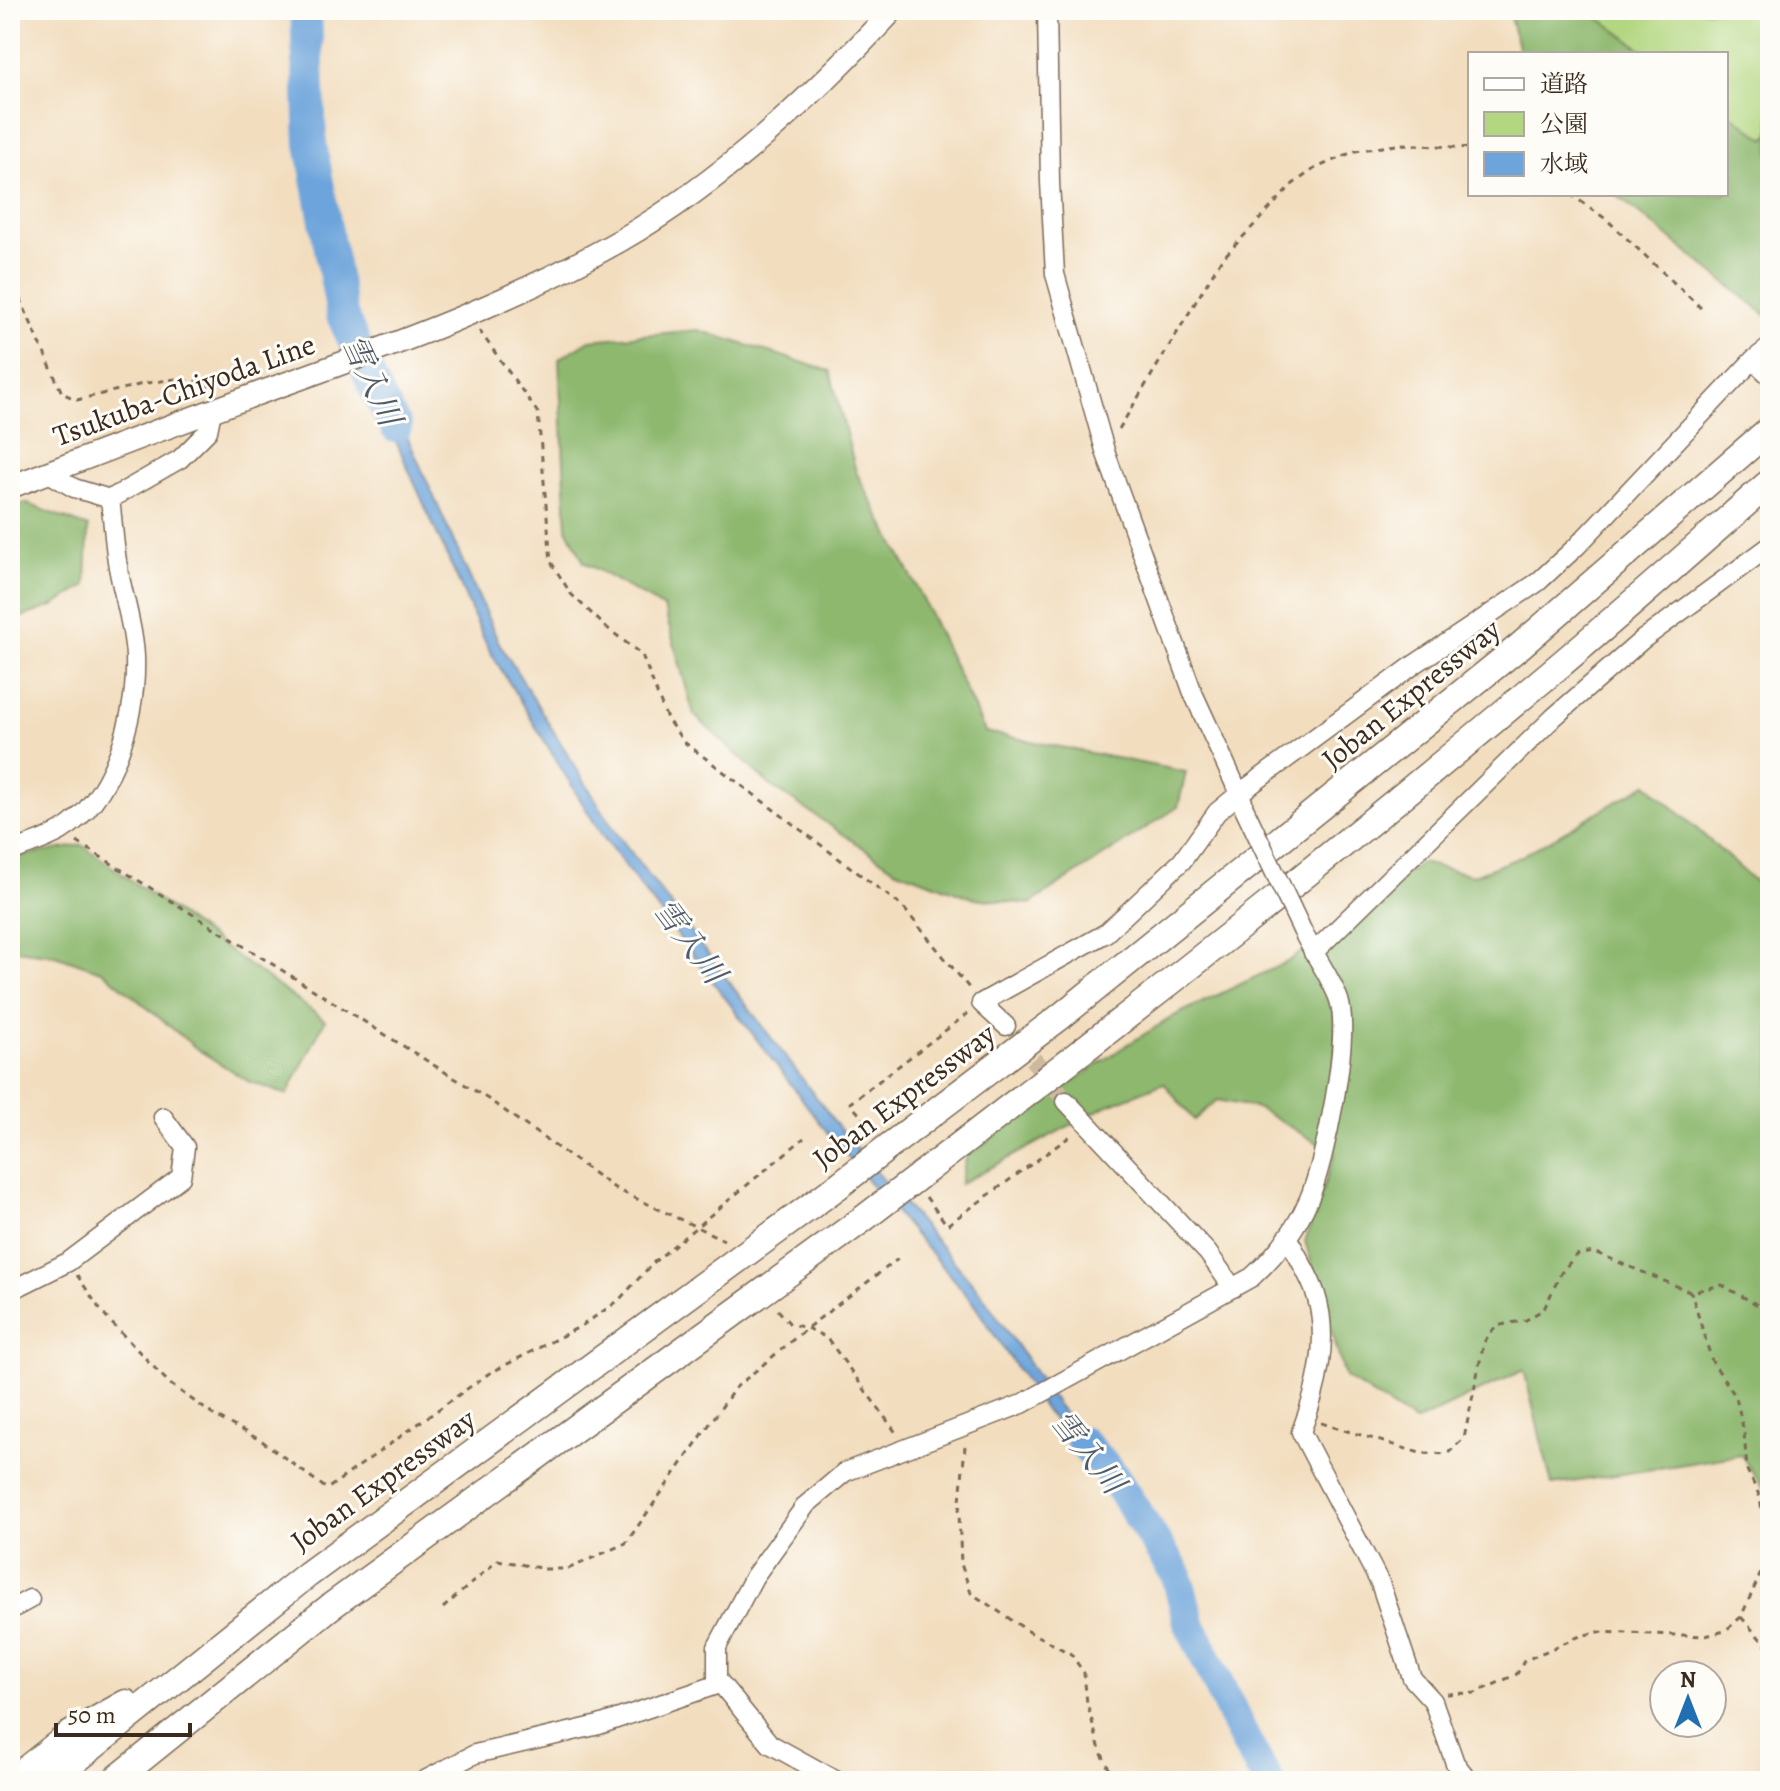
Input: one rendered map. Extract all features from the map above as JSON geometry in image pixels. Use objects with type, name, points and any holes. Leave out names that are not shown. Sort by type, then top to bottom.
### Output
[{"type":"highway","name":"Joban Expressway","points":[[50,1781],[320,1566],[838,1186],[1060,1017],[1520,646],[1770,429]]},
{"type":"highway","points":[[114,1781],[330,1607],[863,1219],[1082,1052],[1315,867],[1547,676],[1770,482]]},
{"type":"highway","points":[[11,1781],[69,1735],[189,1668]]},
{"type":"main road","name":"Tsukuba-Chiyoda Line","points":[[10,487],[384,349],[516,293],[621,240],[712,179],[785,119],[893,10]]},
{"type":"street","points":[[837,1781],[770,1744],[719,1684],[717,1647],[754,1577],[806,1505],[845,1472],[1022,1404],[1252,1277],[1271,1260],[1288,1238],[1309,1199],[1318,1172],[1338,1078],[1341,1036],[1339,1001],[1302,930],[1193,693],[1106,454],[1055,274],[1047,10]]},
{"type":"street","points":[[1006,1026],[981,1003],[1106,933],[1182,861],[1217,812],[1242,801],[1415,664],[1538,582],[1577,546],[1753,360],[1770,347]]},
{"type":"street","points":[[1753,360],[1769,375]]},
{"type":"street","points":[[47,472],[74,488],[110,499],[180,459],[208,431],[212,411]]},
{"type":"street","points":[[10,852],[62,830],[83,812],[104,786],[119,755],[134,690],[135,655],[117,564],[110,499]]},
{"type":"street","points":[[1313,953],[1554,717],[1642,640],[1770,546]]},
{"type":"street","points":[[1066,1101],[1208,1253],[1233,1288]]},
{"type":"street","points":[[10,1291],[68,1262],[181,1177],[185,1147],[163,1117]]},
{"type":"street","points":[[1288,1238],[1316,1294],[1322,1327],[1321,1355],[1301,1432],[1380,1583],[1412,1678],[1433,1701],[1455,1763],[1469,1781]]},
{"type":"street","points":[[10,1610],[30,1599]]},
{"type":"street","points":[[423,1781],[475,1754],[599,1725],[719,1684]]},
{"type":"path","points":[[1106,454],[1131,406],[1221,260],[1293,184],[1314,169],[1355,151],[1403,144],[1468,148]]},
{"type":"path","points":[[1573,196],[1606,219],[1701,308]]},
{"type":"path","points":[[10,276],[62,393],[77,400],[176,379],[208,384],[212,411]]},
{"type":"path","points":[[467,314],[538,413],[551,562],[571,594],[642,655],[667,719],[684,742],[902,906],[981,1003]]},
{"type":"path","points":[[62,830],[488,1099],[616,1189],[724,1240]]},
{"type":"path","points":[[68,1262],[103,1314],[170,1384],[215,1416],[262,1441],[327,1489],[488,1374],[583,1325],[618,1301],[654,1262],[804,1138]]},
{"type":"path","points":[[1306,1419],[1420,1453],[1447,1454],[1464,1438],[1484,1342],[1496,1326],[1526,1320],[1544,1309],[1561,1273],[1576,1255],[1594,1252],[1691,1292],[1722,1285],[1770,1312]]},
{"type":"path","points":[[443,1608],[498,1560],[545,1569],[568,1569],[626,1543],[735,1388],[898,1259]]},
{"type":"path","points":[[1433,1701],[1449,1693],[1475,1693],[1517,1674],[1524,1661],[1580,1636],[1598,1632],[1705,1636],[1725,1631],[1741,1617],[1764,1566],[1767,1552],[1760,1497],[1747,1470],[1744,1432],[1736,1397],[1712,1361],[1691,1292]]},
{"type":"path","points":[[778,1310],[790,1324],[827,1338],[908,1450]]},
{"type":"path","points":[[967,1427],[959,1512],[961,1564],[971,1593],[1028,1631],[1071,1654],[1084,1673],[1087,1703],[1100,1750],[1115,1781]]},
{"type":"path","points":[[1741,1617],[1770,1650]]},
{"type":"green space","points":[[1513,10],[1588,10],[1645,52],[1519,52],[1511,21]]},
{"type":"green space","points":[[1588,10],[1770,10],[1770,133],[1765,139],[1728,112],[1728,52],[1645,52]]},
{"type":"green space","points":[[1728,112],[1765,139],[1770,133],[1770,314],[1767,316],[1617,196],[1728,196]]},
{"type":"green space","points":[[698,330],[830,371],[856,472],[918,589],[985,732],[1186,772],[1178,807],[1030,904],[973,898],[895,869],[770,785],[694,715],[664,608],[584,562],[567,528],[559,359],[590,340]]},
{"type":"green space","points":[[25,503],[88,527],[86,586],[53,606],[10,621],[10,509]]},
{"type":"green space","points":[[1647,784],[1770,895],[1770,1498],[1741,1455],[1552,1485],[1524,1370],[1415,1422],[1345,1377],[1305,1241],[1335,1153],[1257,1108],[1217,1100],[1194,1120],[1164,1083],[1106,1106],[960,1184],[967,1155],[1122,1048],[1176,1015],[1289,961],[1421,863],[1474,875],[1518,858]]},
{"type":"green space","points":[[82,845],[325,1020],[287,1095],[248,1081],[197,1049],[104,972],[55,955],[10,949],[10,858]]},
{"type":"water","points":[[381,387],[402,425],[498,641],[615,831],[844,1134],[981,1293],[1058,1406],[1116,1470],[1106,1477],[1046,1412],[971,1300],[834,1141],[603,837],[488,648],[391,430],[370,393]]},
{"type":"waterway","name":"雪入川","points":[[306,10],[311,144],[342,315],[375,389],[396,427]]},
{"type":"waterway","name":"雪入川","points":[[1082,1442],[1111,1473],[1177,1576],[1189,1622],[1268,1781]]},
{"type":"tunnel","points":[[1016,1038],[1066,1101]]}]
